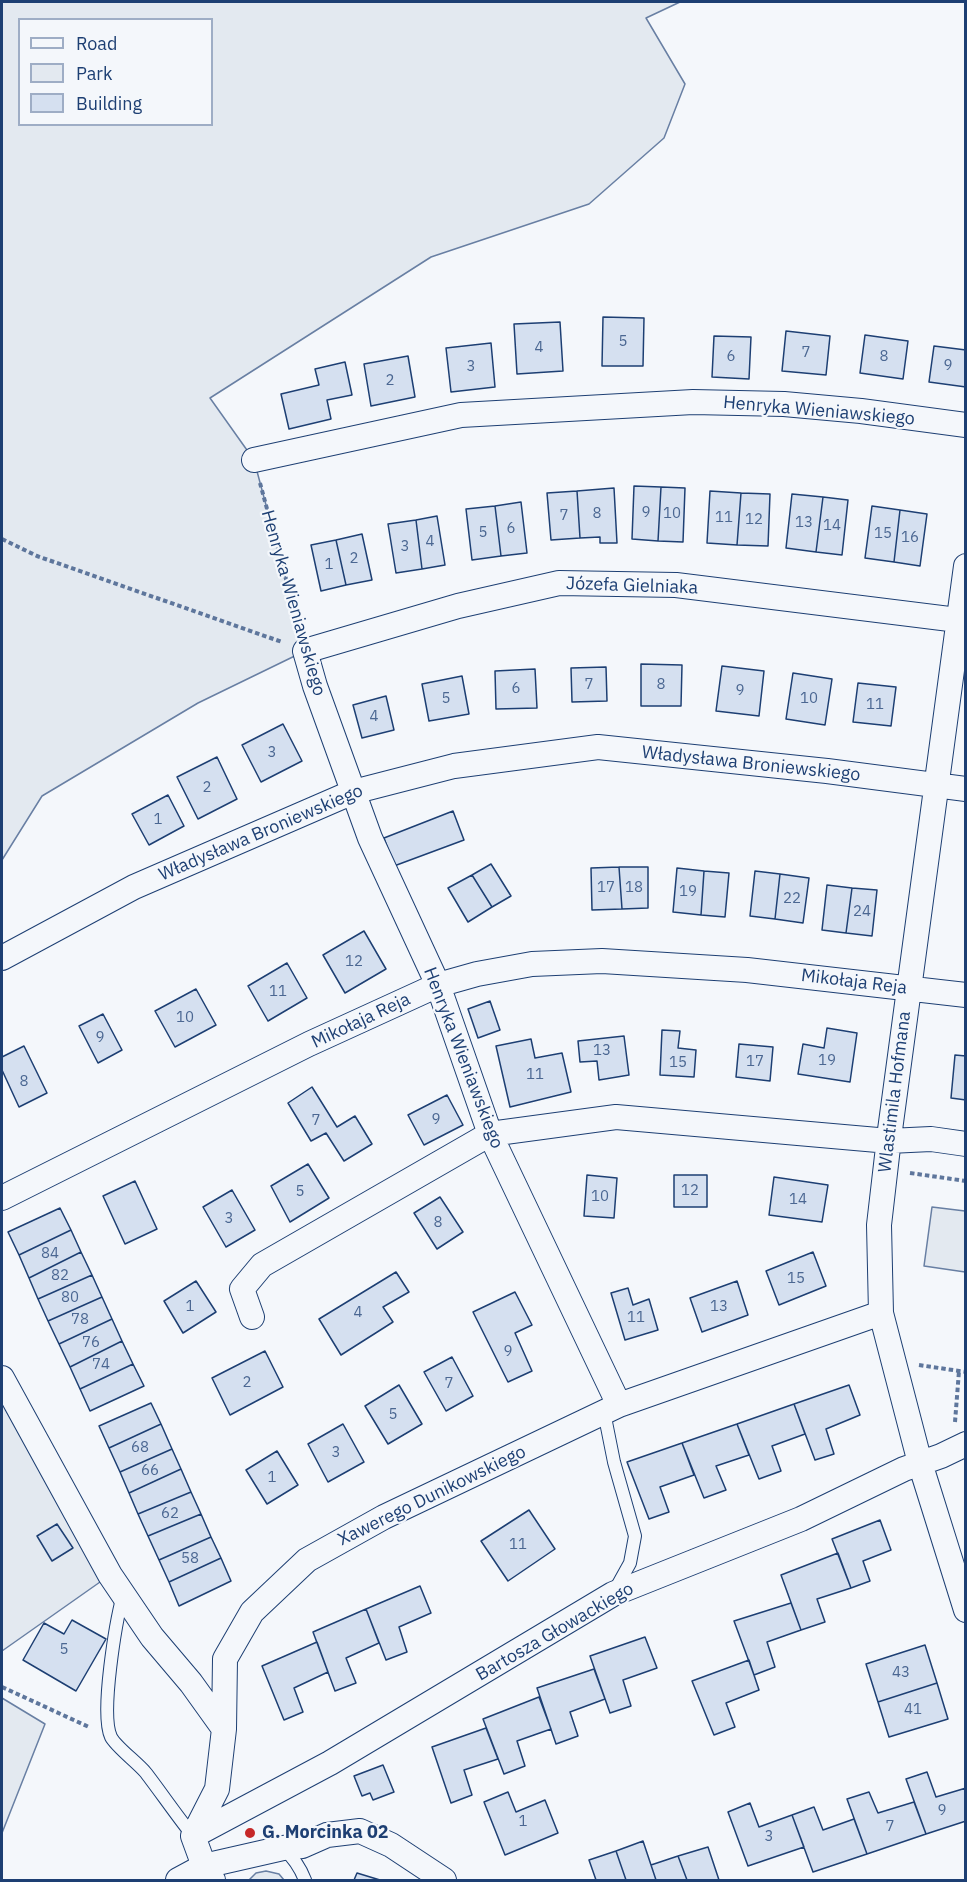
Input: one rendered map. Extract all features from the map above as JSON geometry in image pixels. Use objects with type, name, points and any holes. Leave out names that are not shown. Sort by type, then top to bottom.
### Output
[{"type":"street","name":"Henryka Wieniawskiego","points":[[254,460],[461,415],[693,402],[795,405],[966,425]]},
{"type":"street","name":"Wlastimila Hofmana","points":[[966,566],[962,620],[909,989],[879,1225],[880,1313],[930,1459],[966,1610]]},
{"type":"street","name":"Józefa Gielniaka","points":[[305,651],[458,606],[559,583],[676,585],[799,598],[962,620]]},
{"type":"street","name":"Henryka Wieniawskiego","points":[[305,651],[315,686],[370,838],[438,985],[490,1134],[612,1409]]},
{"type":"street","name":"Władysława Broniewskiego","points":[[2,958],[134,887],[353,792],[454,766],[598,747],[826,771],[966,789]]},
{"type":"street","name":"Mikołaja Reja","points":[[2,1198],[309,1044],[438,985],[477,974],[532,964],[602,961],[747,970],[966,995]]},
{"type":"street","points":[[252,1317],[242,1289],[262,1265],[490,1134],[616,1117],[889,1141],[931,1139],[966,1144]]},
{"type":"street","name":"Xawerego Dunikowskiego","points":[[192,1836],[217,1790],[224,1729],[225,1659],[252,1612],[307,1560],[384,1517],[612,1409],[880,1313]]},
{"type":"street","points":[[2,1378],[110,1575],[153,1637],[191,1683],[224,1729]]},
{"type":"street","name":"Bartosza Głowackiego","points":[[192,1836],[330,1763],[613,1594],[801,1519],[903,1469],[966,1444]]},
{"type":"street","points":[[178,1881],[283,1848],[302,1846],[327,1835],[360,1831],[391,1845],[444,1881]]},
{"type":"street","points":[[192,1836],[208,1873]]},
{"type":"lane","points":[[612,1409],[614,1462],[635,1536],[630,1563],[613,1594]]},
{"type":"lane","points":[[123,1594],[116,1619],[112,1650],[108,1703],[111,1737],[146,1773],[192,1836]]},
{"type":"lane","points":[[283,1848],[300,1867],[305,1881]]},
{"type":"path","name":"Henryka Wieniawskiego","points":[[254,460],[305,651]]},
{"type":"path","points":[[2,539],[37,556],[305,651]]},
{"type":"path","points":[[885,1176],[908,1173],[966,1181]]},
{"type":"path","points":[[909,1365],[941,1367],[966,1372]]},
{"type":"path","points":[[930,1459],[940,1447],[954,1437],[959,1371]]},
{"type":"path","points":[[2,1687],[111,1737]]},
{"type":"green space","points":[[2,2],[680,2],[646,18],[685,84],[664,138],[589,204],[431,257],[210,398],[254,460],[305,651],[198,703],[42,796],[2,860]]},
{"type":"green space","points":[[932,1207],[965,1211],[965,1272],[924,1266]]},
{"type":"green space","points":[[2,1379],[110,1575],[2,1651]]},
{"type":"green space","points":[[2,1698],[45,1724],[2,1833]]},
{"type":"green space","points":[[266,1871],[279,1874],[284,1880],[249,1880],[256,1873]]},
{"type":"building","points":[[603,317],[644,318],[643,366],[602,366]]},
{"type":"building","points":[[560,322],[563,371],[517,374],[514,324]]},
{"type":"building","points":[[786,331],[830,336],[826,375],[782,371]]},
{"type":"building","points":[[865,335],[908,341],[903,379],[860,373]]},
{"type":"building","points":[[714,336],[751,337],[749,379],[712,377]]},
{"type":"building","points":[[491,343],[495,387],[451,392],[446,348]]},
{"type":"building","points":[[934,346],[966,350],[966,387],[929,382]]},
{"type":"building","points":[[408,356],[415,397],[371,406],[364,364]]},
{"type":"building","points":[[345,362],[352,395],[327,400],[331,419],[289,429],[281,394],[319,385],[315,369]]},
{"type":"building","points":[[634,486],[661,487],[658,541],[632,539]]},
{"type":"building","points":[[661,487],[685,488],[683,542],[658,541]]},
{"type":"building","points":[[614,488],[617,543],[600,543],[600,537],[580,538],[577,491]]},
{"type":"building","points":[[577,491],[580,538],[551,540],[547,493]]},
{"type":"building","points":[[710,491],[741,493],[737,545],[707,543]]},
{"type":"building","points":[[741,493],[770,494],[768,546],[737,545]]},
{"type":"building","points":[[792,494],[823,497],[816,552],[786,548]]},
{"type":"building","points":[[823,497],[848,500],[842,555],[816,552]]},
{"type":"building","points":[[521,502],[527,553],[501,556],[495,506]]},
{"type":"building","points":[[495,506],[501,556],[472,560],[466,509]]},
{"type":"building","points":[[872,506],[900,510],[894,562],[865,558]]},
{"type":"building","points":[[900,510],[927,514],[920,566],[894,562]]},
{"type":"building","points":[[437,516],[445,565],[422,569],[416,520]]},
{"type":"building","points":[[416,520],[422,569],[396,573],[388,524]]},
{"type":"building","points":[[362,534],[372,580],[346,585],[336,540]]},
{"type":"building","points":[[336,540],[346,585],[321,591],[311,545]]},
{"type":"building","points":[[641,664],[682,665],[681,706],[641,706]]},
{"type":"building","points":[[722,666],[764,671],[759,716],[716,711]]},
{"type":"building","points":[[606,667],[607,701],[572,702],[571,668]]},
{"type":"building","points":[[535,669],[537,708],[496,709],[495,671]]},
{"type":"building","points":[[793,673],[832,679],[825,725],[786,719]]},
{"type":"building","points":[[462,676],[469,714],[429,721],[422,684]]},
{"type":"building","points":[[858,683],[896,687],[891,726],[853,722]]},
{"type":"building","points":[[386,696],[394,730],[362,738],[353,705]]},
{"type":"building","points":[[283,724],[302,761],[261,782],[242,745]]},
{"type":"building","points":[[217,757],[237,799],[198,819],[177,777]]},
{"type":"building","points":[[168,795],[184,826],[149,845],[132,814]]},
{"type":"building","points":[[453,811],[464,840],[394,866],[384,838]]},
{"type":"building","points":[[491,864],[511,896],[492,907],[472,875]]},
{"type":"building","points":[[619,867],[622,909],[592,910],[591,868]]},
{"type":"building","points":[[619,867],[648,867],[648,908],[622,909]]},
{"type":"building","points":[[677,868],[704,871],[701,915],[673,912]]},
{"type":"building","points":[[704,871],[729,873],[725,917],[701,915]]},
{"type":"building","points":[[755,871],[780,874],[775,919],[750,916]]},
{"type":"building","points":[[780,874],[809,878],[803,923],[775,919]]},
{"type":"building","points":[[472,875],[492,907],[468,922],[448,888]]},
{"type":"building","points":[[827,885],[852,888],[846,933],[822,930]]},
{"type":"building","points":[[852,888],[877,890],[872,936],[846,933]]},
{"type":"building","points":[[364,931],[386,969],[345,993],[323,955]]},
{"type":"building","points":[[287,963],[307,998],[268,1021],[248,986]]},
{"type":"building","points":[[196,989],[216,1025],[175,1047],[155,1011]]},
{"type":"building","points":[[490,1001],[500,1030],[478,1038],[468,1009]]},
{"type":"building","points":[[103,1014],[122,1050],[98,1063],[79,1026]]},
{"type":"building","points":[[827,1028],[857,1033],[850,1082],[798,1074],[803,1044],[824,1048]]},
{"type":"building","points":[[662,1030],[680,1031],[678,1048],[696,1050],[694,1077],[660,1075]]},
{"type":"building","points":[[624,1036],[629,1075],[599,1080],[597,1061],[580,1062],[578,1041]]},
{"type":"building","points":[[531,1039],[535,1058],[562,1053],[571,1092],[510,1107],[496,1046]]},
{"type":"building","points":[[739,1044],[773,1047],[770,1081],[736,1077]]},
{"type":"building","points":[[24,1046],[47,1093],[19,1107],[2,1070],[2,1057]]},
{"type":"building","points":[[955,1055],[966,1056],[966,1100],[951,1098]]},
{"type":"building","points":[[312,1087],[337,1127],[355,1116],[372,1144],[344,1161],[326,1133],[311,1141],[288,1103]]},
{"type":"building","points":[[447,1095],[463,1125],[424,1145],[408,1115]]},
{"type":"building","points":[[308,1164],[329,1198],[290,1222],[271,1186]]},
{"type":"building","points":[[587,1175],[617,1178],[614,1218],[584,1216]]},
{"type":"building","points":[[674,1175],[707,1175],[707,1207],[674,1207]]},
{"type":"building","points":[[774,1177],[828,1185],[822,1222],[769,1215]]},
{"type":"building","points":[[135,1181],[157,1229],[125,1244],[103,1196]]},
{"type":"building","points":[[232,1190],[255,1230],[226,1247],[203,1207]]},
{"type":"building","points":[[440,1197],[463,1232],[437,1249],[414,1213]]},
{"type":"building","points":[[60,1208],[71,1230],[19,1255],[8,1232]]},
{"type":"building","points":[[71,1230],[81,1252],[29,1278],[19,1255]]},
{"type":"building","points":[[81,1252],[92,1275],[38,1299],[29,1278]]},
{"type":"building","points":[[813,1252],[826,1286],[779,1305],[766,1271]]},
{"type":"building","points":[[396,1272],[409,1292],[383,1307],[393,1322],[341,1355],[319,1319]]},
{"type":"building","points":[[92,1275],[102,1297],[48,1321],[38,1299]]},
{"type":"building","points":[[196,1281],[216,1312],[183,1333],[164,1301]]},
{"type":"building","points":[[737,1281],[748,1315],[702,1332],[690,1298]]},
{"type":"building","points":[[628,1288],[633,1305],[649,1299],[658,1330],[625,1340],[611,1293]]},
{"type":"building","points":[[515,1292],[532,1325],[515,1333],[532,1371],[508,1382],[473,1312]]},
{"type":"building","points":[[102,1297],[112,1319],[59,1344],[48,1321]]},
{"type":"building","points":[[112,1319],[122,1341],[70,1367],[59,1344]]},
{"type":"building","points":[[122,1341],[133,1364],[80,1389],[70,1367]]},
{"type":"building","points":[[265,1351],[283,1387],[230,1415],[212,1378]]},
{"type":"building","points":[[452,1357],[473,1396],[446,1411],[424,1372]]},
{"type":"building","points":[[133,1364],[144,1386],[90,1411],[80,1389]]},
{"type":"building","points":[[399,1385],[422,1424],[388,1444],[365,1406]]},
{"type":"building","points":[[849,1385],[860,1415],[826,1429],[834,1454],[815,1460],[794,1404]]},
{"type":"building","points":[[151,1403],[161,1424],[109,1448],[99,1426]]},
{"type":"building","points":[[794,1404],[805,1434],[772,1446],[781,1471],[759,1479],[737,1424]]},
{"type":"building","points":[[161,1424],[172,1449],[120,1472],[109,1448]]},
{"type":"building","points":[[343,1424],[364,1462],[328,1482],[308,1444]]},
{"type":"building","points":[[737,1424],[749,1455],[716,1466],[726,1490],[704,1498],[682,1443]]},
{"type":"building","points":[[682,1443],[694,1475],[660,1487],[669,1512],[649,1519],[627,1462]]},
{"type":"building","points":[[172,1449],[181,1469],[129,1493],[120,1472]]},
{"type":"building","points":[[277,1451],[298,1485],[267,1504],[246,1470]]},
{"type":"building","points":[[181,1469],[191,1492],[138,1514],[129,1493]]},
{"type":"building","points":[[191,1492],[201,1514],[148,1536],[138,1514]]},
{"type":"building","points":[[529,1510],[555,1549],[508,1581],[481,1541]]},
{"type":"building","points":[[201,1514],[211,1537],[159,1560],[148,1536]]},
{"type":"building","points":[[880,1520],[891,1550],[863,1561],[870,1581],[851,1588],[832,1539]]},
{"type":"building","points":[[57,1524],[73,1548],[52,1561],[37,1536]]},
{"type":"building","points":[[211,1537],[221,1558],[169,1582],[159,1560]]},
{"type":"building","points":[[838,1553],[851,1588],[817,1599],[825,1622],[801,1630],[781,1575]]},
{"type":"building","points":[[221,1558],[231,1581],[179,1606],[169,1582]]},
{"type":"building","points":[[420,1586],[431,1613],[399,1627],[407,1652],[386,1660],[366,1609]]},
{"type":"building","points":[[791,1603],[801,1630],[767,1642],[775,1667],[754,1675],[734,1621]]},
{"type":"building","points":[[366,1609],[379,1643],[346,1658],[356,1683],[335,1691],[313,1632]]},
{"type":"building","points":[[72,1620],[106,1639],[76,1691],[23,1660],[44,1623],[64,1634]]},
{"type":"building","points":[[645,1637],[657,1668],[623,1680],[631,1706],[610,1713],[590,1656]]},
{"type":"building","points":[[317,1642],[328,1672],[294,1688],[303,1712],[284,1720],[262,1666]]},
{"type":"building","points":[[925,1645],[937,1683],[878,1702],[866,1664]]},
{"type":"building","points":[[749,1660],[759,1690],[726,1703],[735,1727],[714,1735],[692,1681]]},
{"type":"building","points":[[594,1669],[605,1699],[570,1712],[578,1736],[556,1744],[537,1688]]},
{"type":"building","points":[[937,1683],[948,1719],[889,1737],[878,1702]]},
{"type":"building","points":[[539,1697],[551,1729],[517,1741],[525,1766],[504,1774],[483,1719]]},
{"type":"building","points":[[486,1728],[498,1759],[464,1770],[472,1795],[451,1803],[432,1747]]},
{"type":"building","points":[[383,1765],[394,1792],[373,1800],[370,1793],[362,1796],[354,1776]]},
{"type":"building","points":[[927,1772],[936,1797],[966,1788],[966,1821],[926,1834],[906,1779]]},
{"type":"building","points":[[508,1792],[516,1812],[545,1800],[558,1833],[505,1855],[484,1802]]},
{"type":"building","points":[[869,1792],[878,1813],[914,1802],[926,1834],[867,1854],[847,1799]]},
{"type":"building","points":[[750,1803],[759,1827],[792,1815],[804,1847],[748,1866],[728,1812]]},
{"type":"building","points":[[814,1807],[823,1830],[854,1819],[867,1854],[813,1872],[792,1815]]},
{"type":"building","points":[[643,1841],[656,1880],[626,1880],[616,1851]]},
{"type":"building","points":[[708,1847],[719,1880],[687,1880],[678,1856]]},
{"type":"building","points":[[616,1851],[626,1880],[596,1880],[589,1860]]},
{"type":"building","points":[[678,1856],[687,1880],[656,1880],[651,1865]]},
{"type":"building","points":[[357,1873],[380,1880],[354,1880]]},
{"type":"place","name":"G. Morcinka 02","points":[[250,1833]]}]
